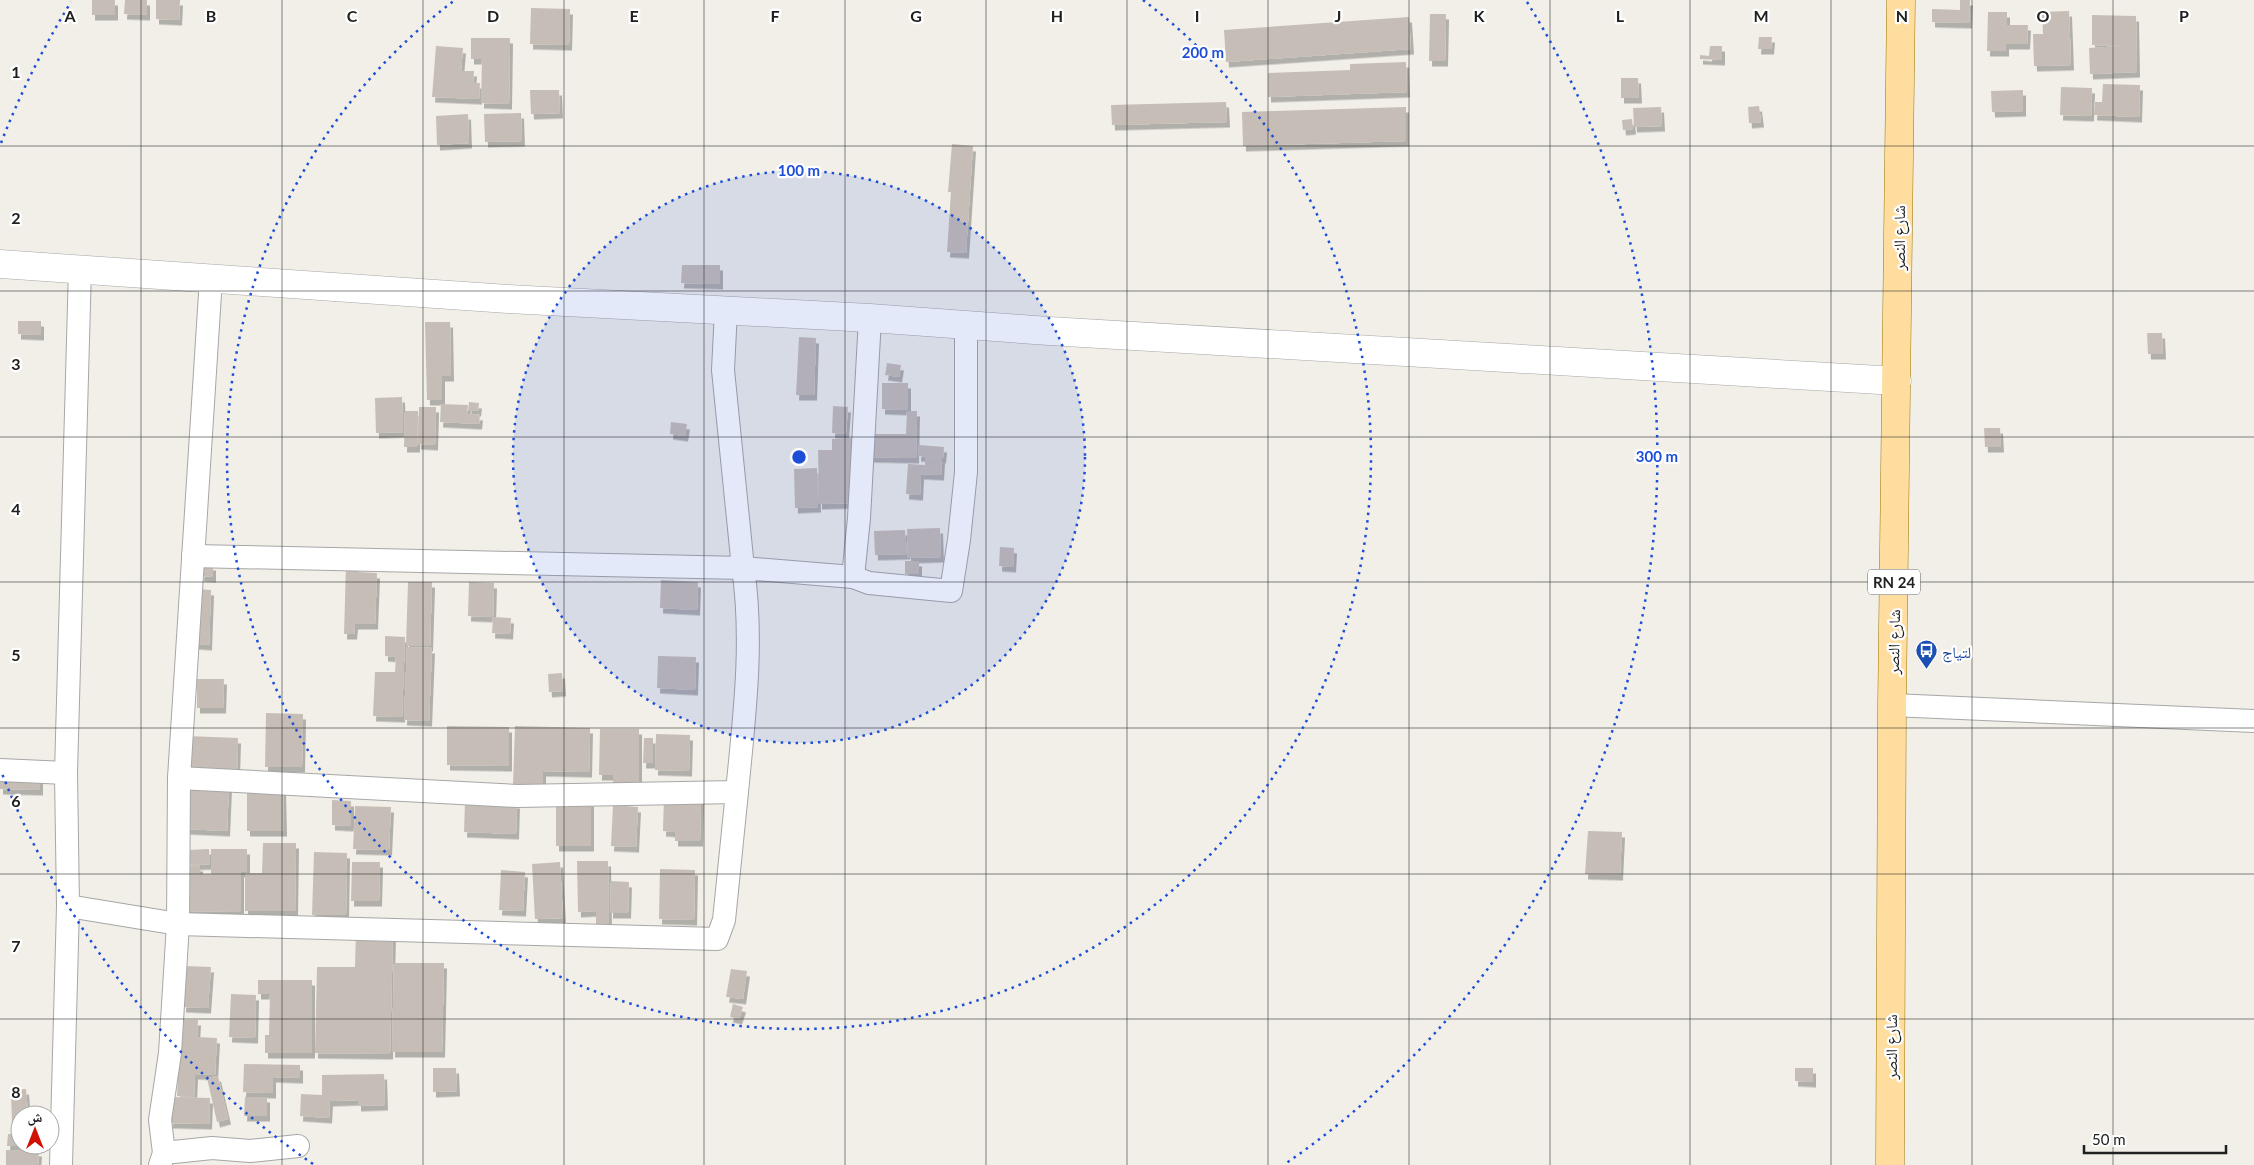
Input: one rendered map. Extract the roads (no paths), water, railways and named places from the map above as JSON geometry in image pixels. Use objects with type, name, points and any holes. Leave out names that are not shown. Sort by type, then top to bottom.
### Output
[{"type":"main road","name":"شارع النصر","points":[[1890,1165],[1892,704],[1901,0]]},
{"type":"street","points":[[0,264],[80,268],[508,299],[870,318],[966,326],[1897,381]]},
{"type":"street","points":[[61,1165],[68,906],[66,773],[80,268]]},
{"type":"street","points":[[211,278],[180,778],[178,924],[170,1054],[160,1120],[162,1159],[212,1148],[250,1150],[298,1146]]},
{"type":"street","points":[[68,906],[178,924],[717,939],[724,920],[737,792],[744,710],[748,603],[723,370],[726,310]]},
{"type":"street","points":[[853,577],[859,518],[870,318]]},
{"type":"street","points":[[193,556],[743,568],[853,577],[869,583],[951,591],[959,540],[966,472],[966,326]]},
{"type":"street","points":[[1892,704],[2254,721]]},
{"type":"street","points":[[0,770],[66,773]]},
{"type":"street","points":[[180,778],[517,796],[737,792]]},
{"type":"place","name":"لتياج","points":[[1926,670]]}]
